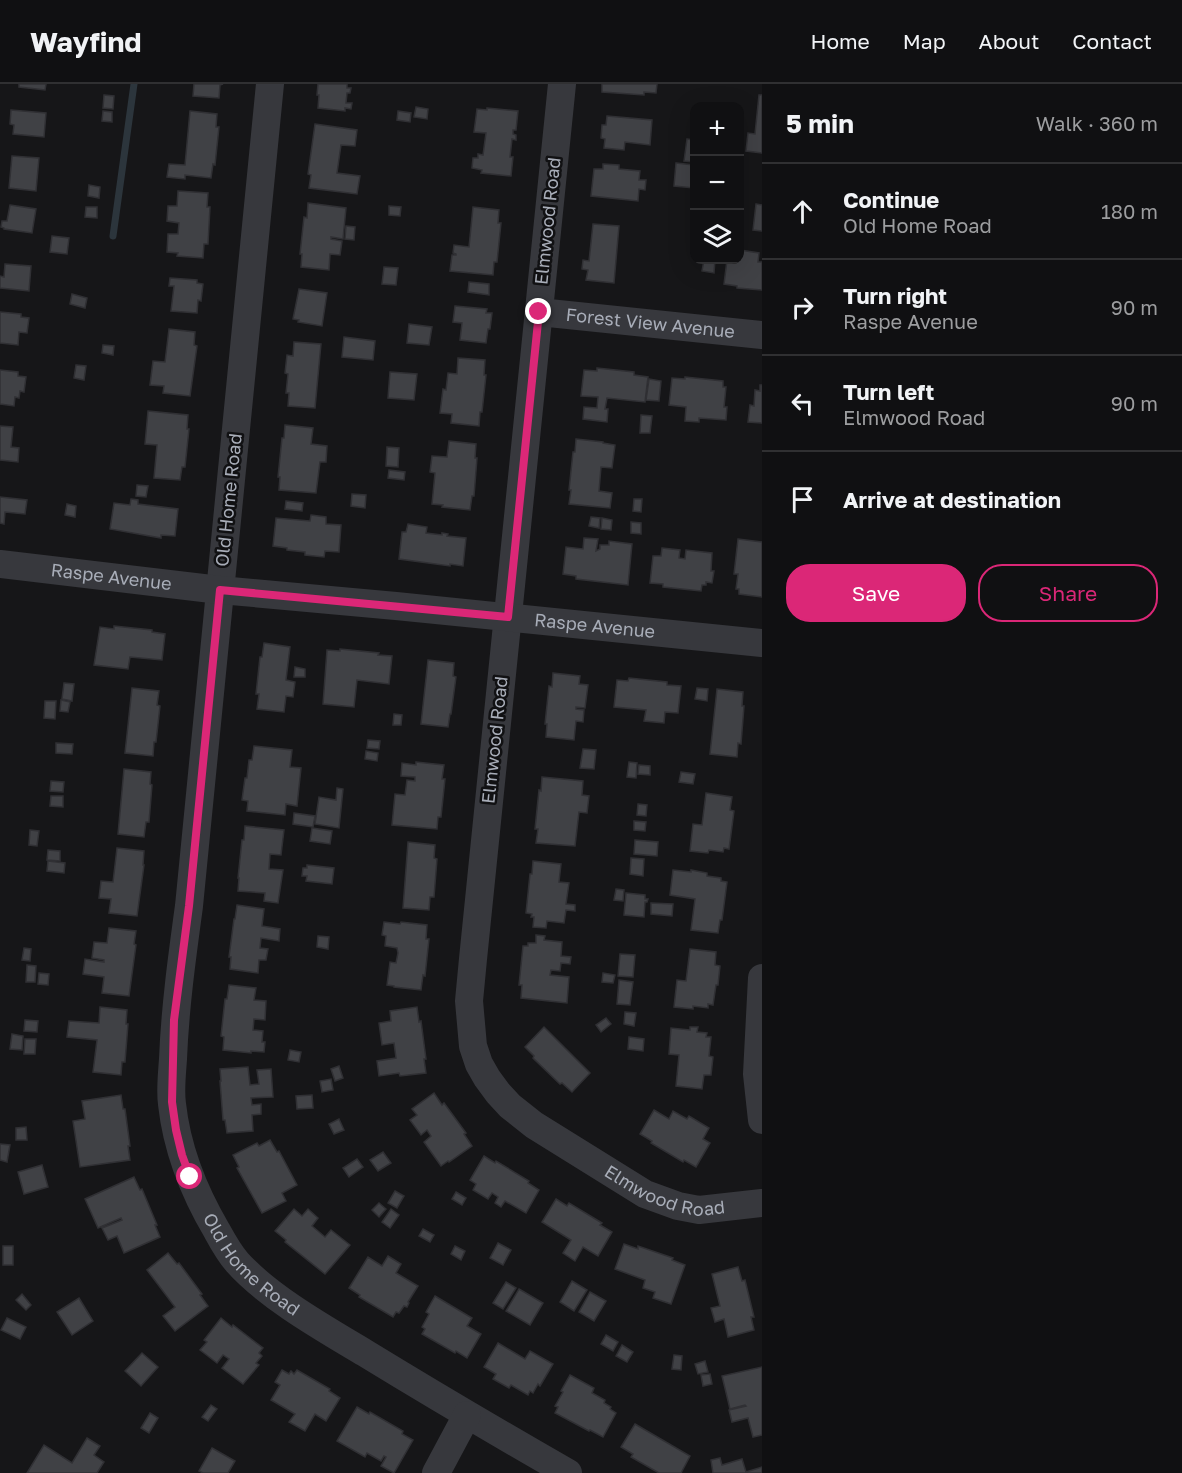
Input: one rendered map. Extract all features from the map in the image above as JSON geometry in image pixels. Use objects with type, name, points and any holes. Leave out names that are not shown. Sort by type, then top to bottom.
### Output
[{"type":"street","name":"Old Home Road","points":[[270,84],[189,906],[174,1020],[172,1102],[176,1130],[182,1155],[202,1205],[231,1254],[253,1278],[284,1302],[338,1337],[568,1473]]},
{"type":"street","name":"Elmwood Road","points":[[562,84],[469,1001],[473,1046],[487,1078],[510,1106],[534,1125],[645,1194],[678,1206],[699,1210],[762,1203]]},
{"type":"street","name":"Forest View Avenue","points":[[539,312],[762,335]]},
{"type":"street","name":"Raspe Avenue","points":[[0,564],[220,590],[762,643]]},
{"type":"street","points":[[762,978],[757,1074],[762,1119]]},
{"type":"street","points":[[436,1473],[467,1415]]},
{"type":"building","points":[[19,84],[46,84],[45,90],[19,87]]},
{"type":"building","points":[[194,84],[223,84],[220,85],[219,98],[193,96]]},
{"type":"building","points":[[318,84],[347,84],[347,88],[351,88],[350,93],[347,93],[346,103],[352,103],[351,109],[345,108],[345,111],[318,108]]},
{"type":"building","points":[[602,84],[657,84],[656,93],[644,92],[644,95],[602,92]]},
{"type":"building","points":[[104,95],[114,96],[113,109],[103,108]]},
{"type":"building","points":[[759,95],[762,95],[762,153],[746,151],[748,133],[755,134]]},
{"type":"building","points":[[416,107],[428,109],[427,119],[414,117]]},
{"type":"building","points":[[487,108],[518,111],[516,130],[513,130],[516,140],[512,139],[510,157],[513,157],[511,176],[481,173],[482,170],[472,168],[473,158],[478,158],[478,154],[483,155],[486,133],[474,132],[477,109],[487,110]]},
{"type":"building","points":[[11,110],[46,113],[44,137],[13,134],[14,125],[10,124]]},
{"type":"building","points":[[103,111],[112,112],[112,122],[102,121]]},
{"type":"building","points":[[190,111],[217,114],[216,127],[219,127],[215,165],[213,164],[211,178],[185,175],[185,179],[167,177],[169,164],[185,165]]},
{"type":"building","points":[[398,111],[411,113],[410,122],[397,120]]},
{"type":"building","points":[[607,116],[652,120],[650,145],[625,142],[624,150],[604,148],[605,139],[601,138],[602,125],[606,125]]},
{"type":"building","points":[[315,124],[357,130],[355,146],[341,145],[337,173],[360,176],[357,194],[309,188],[311,175],[308,174]]},
{"type":"building","points":[[687,139],[690,139],[690,162],[684,161]]},
{"type":"building","points":[[12,156],[39,158],[36,191],[9,188]]},
{"type":"building","points":[[676,163],[690,165],[690,188],[674,186]]},
{"type":"building","points":[[603,164],[619,165],[619,169],[640,171],[639,180],[646,180],[645,190],[639,189],[638,201],[591,196],[594,169],[603,169]]},
{"type":"building","points":[[89,185],[100,187],[99,198],[88,196]]},
{"type":"building","points":[[178,191],[208,193],[207,207],[210,207],[208,244],[204,244],[203,258],[177,256],[178,253],[167,252],[168,234],[178,234],[179,223],[167,221],[168,206],[177,206]]},
{"type":"building","points":[[308,203],[346,208],[343,239],[331,237],[331,239],[342,241],[340,255],[330,254],[329,270],[301,267],[304,217],[307,218]]},
{"type":"building","points":[[756,204],[762,205],[762,231],[753,230]]},
{"type":"building","points":[[10,205],[36,209],[32,233],[1,227],[2,221],[7,221]]},
{"type":"building","points":[[389,206],[401,207],[400,216],[389,215]]},
{"type":"building","points":[[86,207],[97,207],[97,218],[85,217]]},
{"type":"building","points":[[473,207],[499,210],[498,223],[501,223],[497,262],[494,262],[493,275],[450,271],[452,255],[456,255],[453,253],[454,245],[469,247]]},
{"type":"building","points":[[593,224],[619,226],[614,283],[586,280],[588,270],[582,269],[583,260],[589,261]]},
{"type":"building","points":[[346,226],[355,227],[354,240],[345,239]]},
{"type":"building","points":[[52,236],[69,238],[67,254],[50,252]]},
{"type":"building","points":[[744,251],[759,253],[758,262],[762,262],[762,290],[737,288],[737,286],[724,284],[726,264],[744,264]]},
{"type":"building","points":[[5,264],[31,266],[29,291],[0,288],[0,276],[4,277]]},
{"type":"building","points":[[703,264],[715,264],[714,273],[702,271]]},
{"type":"building","points":[[384,267],[398,268],[396,285],[382,284]]},
{"type":"building","points":[[170,278],[197,280],[197,283],[203,284],[197,313],[171,311],[174,286],[169,286]]},
{"type":"building","points":[[469,282],[489,284],[489,295],[468,292]]},
{"type":"building","points":[[299,289],[327,293],[322,326],[293,319]]},
{"type":"building","points":[[72,294],[87,298],[85,308],[70,304]]},
{"type":"building","points":[[455,306],[487,309],[486,313],[492,313],[486,343],[460,340],[462,323],[453,322]]},
{"type":"building","points":[[0,312],[21,314],[21,317],[29,318],[27,333],[19,332],[18,345],[0,343]]},
{"type":"building","points":[[409,324],[432,327],[429,345],[407,343]]},
{"type":"building","points":[[169,329],[195,332],[194,345],[197,346],[190,396],[163,393],[164,386],[150,385],[153,361],[165,362]]},
{"type":"building","points":[[344,337],[375,341],[373,360],[342,357]]},
{"type":"building","points":[[294,342],[321,344],[315,408],[288,406],[289,393],[286,393],[288,374],[285,373],[287,355],[293,356]]},
{"type":"building","points":[[103,345],[114,346],[113,355],[102,353]]},
{"type":"building","points":[[458,358],[485,360],[484,375],[486,375],[479,426],[451,423],[452,414],[440,413],[448,373],[457,374]]},
{"type":"building","points":[[76,365],[86,366],[84,380],[74,378]]},
{"type":"building","points":[[597,368],[634,372],[634,375],[648,377],[645,402],[607,398],[605,409],[608,409],[607,422],[583,419],[584,407],[597,408],[598,397],[581,396],[584,370],[597,371]]},
{"type":"building","points":[[0,370],[18,372],[18,376],[26,377],[24,392],[20,391],[19,398],[15,397],[14,406],[0,404]]},
{"type":"building","points":[[390,372],[417,374],[414,400],[388,398]]},
{"type":"building","points":[[685,377],[723,381],[723,387],[726,387],[724,407],[727,407],[726,420],[699,418],[699,422],[685,421],[686,407],[669,405],[672,378],[685,379]]},
{"type":"building","points":[[649,379],[661,381],[659,401],[646,400]]},
{"type":"building","points":[[760,385],[762,385],[762,423],[748,422],[750,405],[754,406],[755,390],[760,391]]},
{"type":"building","points":[[148,411],[188,415],[187,429],[189,429],[185,467],[182,467],[180,480],[154,478],[157,445],[145,444]]},
{"type":"building","points":[[641,415],[652,416],[650,433],[640,433]]},
{"type":"building","points":[[285,425],[313,428],[311,444],[327,446],[326,462],[320,462],[316,493],[279,490],[280,477],[278,477]]},
{"type":"building","points":[[0,426],[13,427],[11,447],[19,448],[18,462],[0,460]]},
{"type":"building","points":[[576,439],[615,445],[612,468],[601,467],[599,491],[612,493],[610,508],[569,504]]},
{"type":"building","points":[[449,441],[476,444],[474,496],[472,496],[470,510],[432,504],[435,473],[430,472],[432,456],[447,457]]},
{"type":"building","points":[[387,447],[399,448],[398,467],[386,466]]},
{"type":"building","points":[[389,470],[405,472],[404,480],[388,478]]},
{"type":"building","points":[[137,485],[148,486],[146,497],[136,496]]},
{"type":"building","points":[[352,494],[366,495],[365,508],[351,506]]},
{"type":"building","points":[[0,497],[27,500],[25,514],[5,512],[4,524],[0,523]]},
{"type":"building","points":[[131,499],[138,500],[138,504],[178,509],[175,536],[161,535],[161,538],[110,529],[114,503],[130,505]]},
{"type":"building","points":[[634,499],[642,499],[641,512],[633,511]]},
{"type":"building","points":[[286,501],[303,503],[302,511],[285,509]]},
{"type":"building","points":[[67,504],[76,506],[75,517],[65,515]]},
{"type":"building","points":[[311,515],[326,517],[326,524],[341,525],[339,552],[325,551],[324,557],[305,555],[305,552],[273,546],[276,518],[310,521]]},
{"type":"building","points":[[591,517],[600,518],[599,528],[589,526]]},
{"type":"building","points":[[602,518],[612,520],[611,530],[601,529]]},
{"type":"building","points":[[631,522],[641,523],[641,534],[631,533]]},
{"type":"building","points":[[408,524],[427,527],[426,533],[442,535],[442,533],[448,534],[447,536],[466,538],[463,566],[399,559],[402,532],[406,532]]},
{"type":"building","points":[[584,538],[598,539],[596,551],[600,549],[600,545],[609,545],[609,541],[632,544],[628,585],[576,579],[576,576],[563,574],[566,547],[583,549]]},
{"type":"building","points":[[738,539],[762,542],[762,597],[739,594],[739,589],[736,589],[738,574],[734,574]]},
{"type":"building","points":[[662,548],[680,550],[679,558],[685,559],[686,550],[712,553],[711,571],[714,571],[712,583],[706,582],[706,585],[702,585],[701,591],[663,587],[663,584],[650,583],[653,556],[661,556]]},
{"type":"building","points":[[114,626],[152,630],[152,632],[165,634],[162,660],[130,657],[128,669],[94,665],[100,627],[114,629]]},
{"type":"building","points":[[264,643],[290,647],[286,680],[295,682],[293,697],[286,696],[284,712],[257,709],[259,694],[256,694]]},
{"type":"building","points":[[340,649],[392,656],[389,684],[357,680],[354,707],[323,704],[327,650],[340,651]]},
{"type":"building","points":[[428,660],[454,663],[453,676],[456,677],[448,727],[421,724]]},
{"type":"building","points":[[295,667],[305,669],[305,677],[294,677]]},
{"type":"building","points":[[553,673],[580,676],[579,684],[588,685],[585,708],[576,707],[576,709],[584,710],[583,722],[576,721],[574,740],[546,737],[549,686],[552,687]]},
{"type":"building","points":[[629,678],[667,682],[667,685],[681,686],[678,713],[665,712],[664,723],[644,721],[646,710],[614,707],[617,680],[628,681]]},
{"type":"building","points":[[64,683],[74,684],[72,701],[62,699]]},
{"type":"building","points":[[132,688],[159,691],[157,705],[160,706],[153,756],[125,753]]},
{"type":"building","points":[[697,688],[708,689],[707,701],[695,699]]},
{"type":"building","points":[[717,689],[743,692],[741,744],[738,743],[737,757],[710,754]]},
{"type":"building","points":[[61,700],[70,702],[68,712],[60,711]]},
{"type":"building","points":[[45,701],[56,701],[55,719],[44,718]]},
{"type":"building","points":[[394,714],[402,715],[401,725],[393,725]]},
{"type":"building","points":[[368,740],[380,741],[379,749],[367,748]]},
{"type":"building","points":[[56,743],[73,744],[72,754],[56,753]]},
{"type":"building","points":[[254,746],[292,750],[290,767],[301,768],[297,806],[286,804],[285,815],[247,811],[248,801],[242,800],[249,760],[252,760]]},
{"type":"building","points":[[583,749],[596,750],[594,769],[580,768]]},
{"type":"building","points":[[366,751],[378,753],[377,761],[365,759]]},
{"type":"building","points":[[416,762],[444,765],[442,779],[445,779],[441,817],[438,817],[437,829],[392,825],[395,794],[405,795],[407,780],[415,781],[415,777],[401,776],[402,763],[416,765]]},
{"type":"building","points":[[629,762],[637,763],[636,778],[627,777]]},
{"type":"building","points":[[639,765],[650,766],[650,775],[638,774]]},
{"type":"building","points":[[124,769],[151,772],[149,822],[146,822],[144,837],[118,834]]},
{"type":"building","points":[[681,772],[695,774],[693,784],[679,782]]},
{"type":"building","points":[[542,777],[583,781],[582,795],[589,796],[587,813],[579,812],[575,846],[536,843],[538,829],[535,829]]},
{"type":"building","points":[[51,781],[64,782],[63,792],[50,791]]},
{"type":"building","points":[[337,788],[343,789],[339,828],[315,824],[319,797],[336,800]]},
{"type":"building","points":[[706,793],[732,797],[730,810],[734,811],[729,849],[724,848],[723,852],[690,851],[693,824],[702,825]]},
{"type":"building","points":[[51,796],[63,796],[63,807],[50,806]]},
{"type":"building","points":[[638,804],[647,805],[646,816],[637,815]]},
{"type":"building","points":[[294,813],[315,816],[313,827],[293,824]]},
{"type":"building","points":[[634,821],[646,822],[645,831],[634,830]]},
{"type":"building","points":[[245,826],[284,830],[281,855],[270,854],[269,869],[283,870],[278,903],[264,901],[265,893],[238,891]]},
{"type":"building","points":[[312,828],[332,831],[330,844],[310,841]]},
{"type":"building","points":[[30,830],[39,831],[37,846],[29,845]]},
{"type":"building","points":[[635,840],[658,842],[657,856],[634,854]]},
{"type":"building","points":[[408,842],[435,845],[434,858],[437,859],[434,897],[430,897],[429,910],[403,908]]},
{"type":"building","points":[[117,848],[144,851],[137,916],[109,913],[111,899],[99,898],[101,881],[113,882]]},
{"type":"building","points":[[48,850],[60,851],[60,861],[47,860]]},
{"type":"building","points":[[631,858],[644,859],[643,876],[630,874]]},
{"type":"building","points":[[48,861],[65,863],[64,873],[47,871]]},
{"type":"building","points":[[533,861],[561,864],[559,882],[569,883],[566,904],[575,905],[575,911],[566,910],[564,923],[547,921],[546,928],[533,927],[534,917],[526,913]]},
{"type":"building","points":[[307,865],[334,868],[332,884],[306,881],[307,876],[302,876],[303,868],[307,868]]},
{"type":"building","points":[[673,870],[707,873],[707,876],[721,878],[721,881],[727,882],[718,933],[691,930],[695,899],[670,895]]},
{"type":"building","points":[[616,889],[624,890],[623,901],[614,900]]},
{"type":"building","points":[[626,893],[645,895],[645,899],[648,899],[645,902],[644,917],[624,915]]},
{"type":"building","points":[[651,903],[673,904],[672,916],[651,914]]},
{"type":"building","points":[[237,905],[264,909],[262,926],[280,929],[279,941],[261,938],[260,948],[268,949],[266,960],[259,960],[258,973],[230,969],[231,957],[229,957]]},
{"type":"building","points":[[384,922],[427,925],[426,939],[429,939],[421,990],[387,985],[390,962],[396,963],[398,953],[397,948],[385,946],[386,936],[382,935]]},
{"type":"building","points":[[109,928],[136,931],[129,996],[102,993],[104,977],[83,974],[85,959],[104,962],[104,960],[92,958],[94,942],[107,943]]},
{"type":"building","points":[[536,935],[545,936],[544,940],[562,942],[561,956],[571,957],[570,964],[561,963],[560,971],[551,970],[550,975],[569,977],[567,1003],[521,998],[522,985],[519,985],[523,946],[536,943]]},
{"type":"building","points":[[318,936],[329,937],[328,949],[317,947]]},
{"type":"building","points":[[24,948],[31,949],[30,961],[22,960]]},
{"type":"building","points":[[690,949],[716,952],[715,965],[720,966],[718,985],[716,985],[713,1005],[708,1004],[708,1008],[674,1007],[677,980],[686,981]]},
{"type":"building","points":[[620,954],[635,955],[633,977],[618,976]]},
{"type":"building","points":[[27,965],[36,966],[35,982],[26,982]]},
{"type":"building","points":[[39,973],[49,974],[48,985],[38,984]]},
{"type":"building","points":[[603,973],[615,975],[613,983],[602,982]]},
{"type":"building","points":[[619,980],[633,982],[630,1005],[617,1004]]},
{"type":"building","points":[[229,985],[256,988],[254,1000],[266,1001],[265,1020],[254,1019],[253,1030],[263,1031],[264,1052],[223,1050],[224,1037],[221,1036]]},
{"type":"building","points":[[100,1007],[127,1010],[125,1062],[122,1062],[121,1075],[93,1072],[97,1040],[67,1037],[69,1021],[99,1023]]},
{"type":"building","points":[[417,1007],[419,1022],[421,1021],[426,1073],[379,1076],[377,1061],[396,1058],[394,1043],[382,1045],[379,1023],[391,1021],[390,1011]]},
{"type":"building","points":[[625,1012],[636,1013],[634,1026],[624,1024]]},
{"type":"building","points":[[606,1018],[611,1024],[601,1032],[596,1025]]},
{"type":"building","points":[[25,1020],[38,1021],[37,1032],[24,1031]]},
{"type":"building","points":[[544,1027],[590,1073],[572,1092],[562,1083],[560,1084],[525,1047]]},
{"type":"building","points":[[690,1027],[698,1027],[697,1032],[707,1033],[706,1037],[711,1037],[709,1056],[713,1057],[711,1075],[704,1075],[702,1089],[676,1086],[679,1055],[669,1054],[671,1028],[690,1030]]},
{"type":"building","points":[[12,1034],[23,1036],[22,1050],[10,1049]]},
{"type":"building","points":[[629,1037],[644,1039],[643,1051],[628,1049]]},
{"type":"building","points":[[25,1039],[36,1039],[35,1054],[24,1054]]},
{"type":"building","points":[[290,1050],[301,1052],[299,1062],[288,1060]]},
{"type":"building","points":[[339,1066],[343,1078],[335,1081],[331,1069]]},
{"type":"building","points":[[248,1067],[250,1085],[259,1084],[257,1070],[271,1069],[273,1097],[251,1098],[252,1105],[261,1104],[261,1114],[252,1115],[253,1131],[227,1133],[225,1120],[223,1120],[220,1069]]},
{"type":"building","points":[[331,1079],[333,1090],[322,1092],[320,1081]]},
{"type":"building","points":[[434,1093],[466,1133],[464,1134],[472,1146],[441,1166],[424,1142],[431,1136],[427,1130],[421,1135],[410,1120],[417,1115],[412,1109]]},
{"type":"building","points":[[121,1095],[123,1109],[125,1109],[130,1160],[80,1167],[73,1121],[85,1119],[82,1101]]},
{"type":"building","points":[[312,1095],[313,1108],[297,1109],[296,1096]]},
{"type":"building","points":[[654,1110],[669,1119],[673,1111],[687,1119],[689,1116],[709,1128],[703,1139],[710,1143],[696,1167],[684,1160],[683,1162],[640,1134]]},
{"type":"building","points":[[339,1119],[344,1130],[334,1134],[329,1124]]},
{"type":"building","points":[[26,1127],[27,1140],[16,1140],[16,1128]]},
{"type":"building","points":[[270,1140],[277,1152],[279,1151],[297,1185],[282,1193],[286,1201],[262,1213],[237,1168],[239,1167],[233,1155],[257,1143],[259,1146]]},
{"type":"building","points":[[0,1144],[10,1145],[7,1162],[0,1160]]},
{"type":"building","points":[[383,1152],[391,1163],[378,1171],[370,1160]]},
{"type":"building","points":[[484,1156],[529,1181],[528,1183],[539,1190],[526,1213],[505,1201],[501,1207],[495,1203],[498,1197],[492,1193],[488,1199],[473,1190],[476,1184],[470,1180]]},
{"type":"building","points":[[357,1159],[363,1167],[349,1177],[343,1168]]},
{"type":"building","points":[[42,1165],[48,1187],[24,1194],[18,1172]]},
{"type":"building","points":[[134,1177],[140,1190],[142,1189],[160,1237],[124,1253],[117,1236],[108,1240],[102,1228],[122,1220],[121,1218],[98,1228],[85,1199]]},
{"type":"building","points":[[395,1191],[404,1196],[397,1208],[388,1203]]},
{"type":"building","points":[[456,1192],[466,1198],[462,1205],[452,1199]]},
{"type":"building","points":[[556,1199],[567,1206],[569,1203],[602,1223],[600,1225],[612,1232],[598,1256],[583,1247],[575,1261],[563,1253],[571,1240],[542,1222]]},
{"type":"building","points":[[379,1203],[386,1209],[379,1217],[372,1210]]},
{"type":"building","points":[[294,1209],[302,1216],[308,1209],[318,1218],[312,1226],[325,1237],[331,1230],[350,1245],[325,1274],[285,1242],[286,1240],[275,1231]]},
{"type":"building","points":[[391,1209],[399,1215],[390,1228],[382,1222]]},
{"type":"building","points":[[423,1229],[434,1235],[430,1242],[419,1236]]},
{"type":"building","points":[[498,1243],[511,1250],[503,1265],[490,1258]]},
{"type":"building","points":[[624,1244],[638,1249],[638,1246],[673,1258],[672,1260],[685,1265],[671,1304],[653,1298],[655,1292],[643,1288],[645,1280],[615,1269]]},
{"type":"building","points":[[3,1246],[13,1246],[13,1265],[3,1265]]},
{"type":"building","points":[[455,1246],[465,1251],[461,1260],[451,1254]]},
{"type":"building","points":[[168,1253],[177,1264],[179,1263],[208,1306],[175,1331],[163,1316],[175,1307],[147,1270]]},
{"type":"building","points":[[388,1256],[401,1264],[396,1273],[418,1286],[407,1307],[404,1306],[393,1317],[359,1297],[360,1295],[349,1288],[368,1257],[382,1266]]},
{"type":"building","points":[[738,1267],[742,1281],[745,1280],[754,1317],[751,1317],[754,1330],[728,1337],[724,1319],[715,1322],[711,1308],[720,1306],[712,1274]]},
{"type":"building","points":[[572,1281],[587,1290],[574,1311],[560,1302]]},
{"type":"building","points":[[506,1282],[516,1288],[503,1309],[493,1303]]},
{"type":"building","points":[[519,1289],[543,1303],[530,1325],[506,1311]]},
{"type":"building","points":[[590,1292],[606,1301],[594,1321],[579,1312]]},
{"type":"building","points":[[22,1294],[31,1305],[26,1310],[16,1300]]},
{"type":"building","points":[[435,1296],[472,1318],[467,1326],[481,1334],[467,1358],[422,1334],[425,1329],[422,1327],[429,1314],[426,1312]]},
{"type":"building","points":[[79,1298],[93,1321],[72,1335],[57,1312]]},
{"type":"building","points":[[7,1318],[26,1327],[20,1339],[1,1330]]},
{"type":"building","points":[[221,1318],[263,1348],[259,1353],[262,1356],[256,1363],[259,1365],[243,1384],[222,1368],[229,1359],[223,1355],[217,1363],[200,1350],[207,1342],[204,1340]]},
{"type":"building","points":[[606,1335],[618,1342],[613,1351],[601,1344]]},
{"type":"building","points":[[498,1343],[525,1359],[530,1351],[553,1364],[533,1393],[530,1391],[528,1395],[511,1385],[509,1388],[493,1379],[496,1374],[484,1367]]},
{"type":"building","points":[[622,1345],[633,1352],[627,1362],[616,1356]]},
{"type":"building","points":[[142,1353],[158,1367],[141,1386],[125,1371]]},
{"type":"building","points":[[674,1355],[682,1356],[681,1370],[672,1369]]},
{"type":"building","points":[[705,1361],[708,1372],[698,1374],[695,1364]]},
{"type":"building","points":[[762,1367],[762,1435],[753,1437],[748,1418],[732,1422],[729,1410],[746,1406],[730,1409],[722,1376]]},
{"type":"building","points":[[282,1370],[289,1374],[291,1371],[294,1374],[297,1370],[330,1389],[329,1391],[340,1398],[326,1421],[315,1414],[305,1431],[289,1422],[295,1414],[271,1400],[280,1385],[275,1382]]},
{"type":"building","points":[[710,1374],[712,1384],[703,1386],[701,1375]]},
{"type":"building","points":[[570,1375],[594,1388],[592,1393],[605,1400],[604,1403],[616,1413],[603,1437],[555,1413],[558,1407],[555,1406]]},
{"type":"building","points":[[211,1405],[217,1409],[208,1421],[202,1417]]},
{"type":"building","points":[[357,1407],[403,1431],[402,1434],[413,1440],[394,1473],[381,1466],[386,1457],[384,1456],[381,1461],[367,1453],[365,1457],[337,1441]]},
{"type":"building","points":[[150,1413],[158,1418],[149,1433],[141,1428]]},
{"type":"building","points":[[635,1424],[690,1456],[681,1473],[659,1473],[631,1457],[633,1454],[621,1447]]},
{"type":"building","points":[[87,1438],[100,1446],[94,1455],[104,1462],[97,1473],[27,1473],[44,1445],[72,1463]]},
{"type":"building","points":[[212,1448],[235,1461],[228,1473],[199,1471]]},
{"type":"building","points":[[720,1458],[722,1465],[742,1459],[746,1472],[762,1467],[762,1473],[713,1473],[711,1460]]},
{"type":"waterway","points":[[113,236],[134,84]]},
{"type":"route","points":[[190,1177],[182,1155],[172,1102],[174,1020],[189,906],[220,590],[508,617],[539,312]]}]
